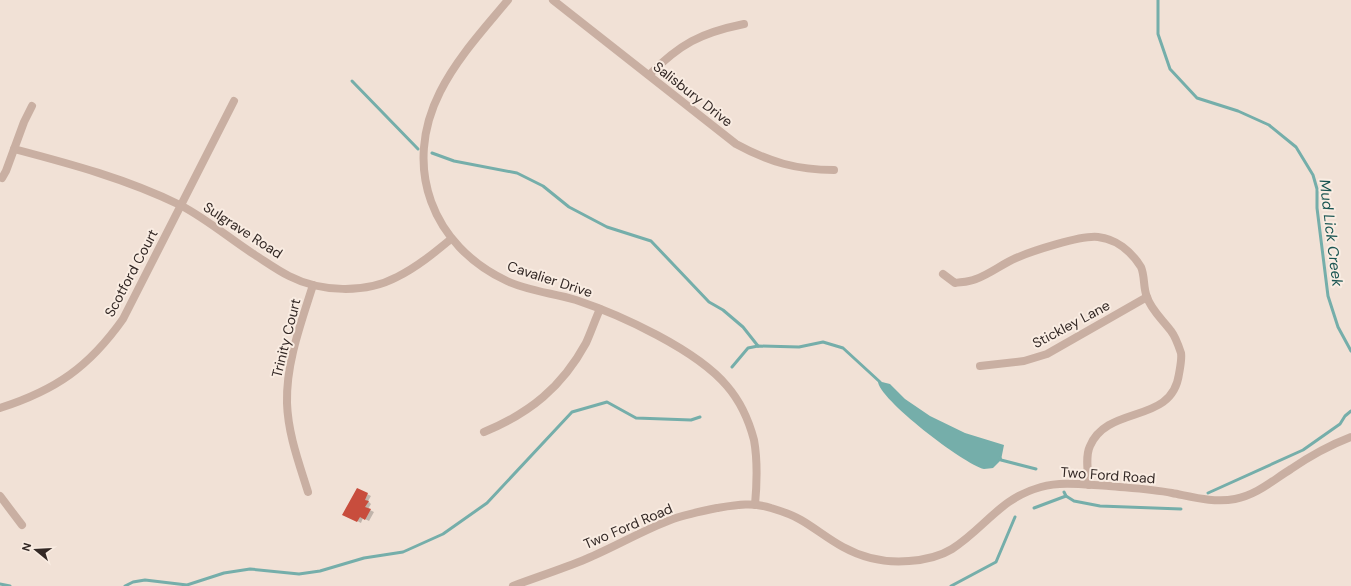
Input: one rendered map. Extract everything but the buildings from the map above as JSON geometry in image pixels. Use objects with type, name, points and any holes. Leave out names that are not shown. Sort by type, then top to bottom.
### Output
[{"type":"street","name":"Cavalier Drive","points":[[508,0],[450,74],[439,92],[426,128],[424,146],[426,182],[436,215],[451,239],[478,264],[493,274],[508,282],[525,288],[574,300],[600,309],[634,324],[699,360],[712,370],[735,397],[744,413],[754,440],[757,472],[755,505]]},
{"type":"street","name":"Salisbury Drive","points":[[553,0],[736,144],[754,154],[772,161],[798,168],[834,170]]},
{"type":"street","points":[[649,75],[663,61],[694,39],[712,32],[744,24]]},
{"type":"street","name":"Scotford Court","points":[[0,408],[36,395],[59,383],[78,370],[95,355],[110,338],[123,319],[234,102]]},
{"type":"street","points":[[2,178],[24,122],[32,106]]},
{"type":"street","name":"Sulgrave Road","points":[[14,149],[78,166],[124,180],[146,189],[209,222],[255,255],[289,276],[314,285],[350,288],[380,284],[406,272],[426,259],[451,239]]},
{"type":"street","points":[[942,274],[955,283],[975,280],[1016,258],[1075,240],[1097,236],[1116,242],[1129,252],[1141,268],[1147,297],[1161,319],[1172,332],[1181,354],[1178,380],[1170,396],[1157,407],[1115,421],[1100,430],[1089,447],[1088,467],[1090,485]]},
{"type":"street","name":"Trinity Court","points":[[308,492],[289,423],[287,384],[290,364],[302,320],[314,285]]},
{"type":"street","name":"Stickley Lane","points":[[980,366],[1024,361],[1047,354],[1147,297]]},
{"type":"street","points":[[484,432],[518,416],[550,392],[564,377],[576,360],[587,341],[600,309]]},
{"type":"street","name":"Two Ford Road","points":[[513,586],[584,559],[675,519],[736,505],[768,507],[796,517],[836,544],[861,555],[877,560],[897,562],[910,561],[931,557],[950,550],[963,541],[1007,502],[1025,492],[1043,486],[1059,484],[1090,485],[1171,492],[1208,500],[1235,499],[1247,496],[1260,490],[1325,448],[1351,436]]},
{"type":"street","points":[[0,496],[22,524]]},
{"type":"water","points":[[878,381],[890,384],[905,399],[930,416],[965,433],[1004,445],[1001,460],[993,468],[984,469],[959,456],[906,415],[881,389]]},
{"type":"waterway","name":"Mud Lick Creek","points":[[1158,0],[1158,34],[1170,69],[1197,98],[1238,111],[1269,125],[1296,147],[1313,175],[1317,189],[1317,208],[1328,296],[1338,327],[1351,351]]},
{"type":"waterway","points":[[352,81],[418,149]]},
{"type":"waterway","points":[[432,153],[454,161],[517,173],[543,186],[569,207],[607,227],[651,241],[709,302],[723,310],[743,327],[758,346]]},
{"type":"waterway","points":[[732,367],[748,348],[758,346],[799,347],[823,342],[843,348],[880,382]]},
{"type":"waterway","points":[[125,586],[133,582],[145,580],[187,585],[224,573],[250,569],[299,574],[320,571],[364,558],[403,552],[443,534],[487,503],[572,412],[607,402],[636,418],[691,420],[700,417]]},
{"type":"waterway","points":[[1208,493],[1303,450],[1340,424],[1345,416],[1351,411]]},
{"type":"waterway","points":[[1000,458],[1001,460],[1036,469]]},
{"type":"waterway","points":[[1064,492],[1066,496],[1074,501],[1100,506],[1181,509]]},
{"type":"waterway","points":[[1034,508],[1066,496]]},
{"type":"waterway","points":[[951,586],[996,562],[1015,517]]},
{"type":"waterway","points":[[0,584],[10,586]]}]
